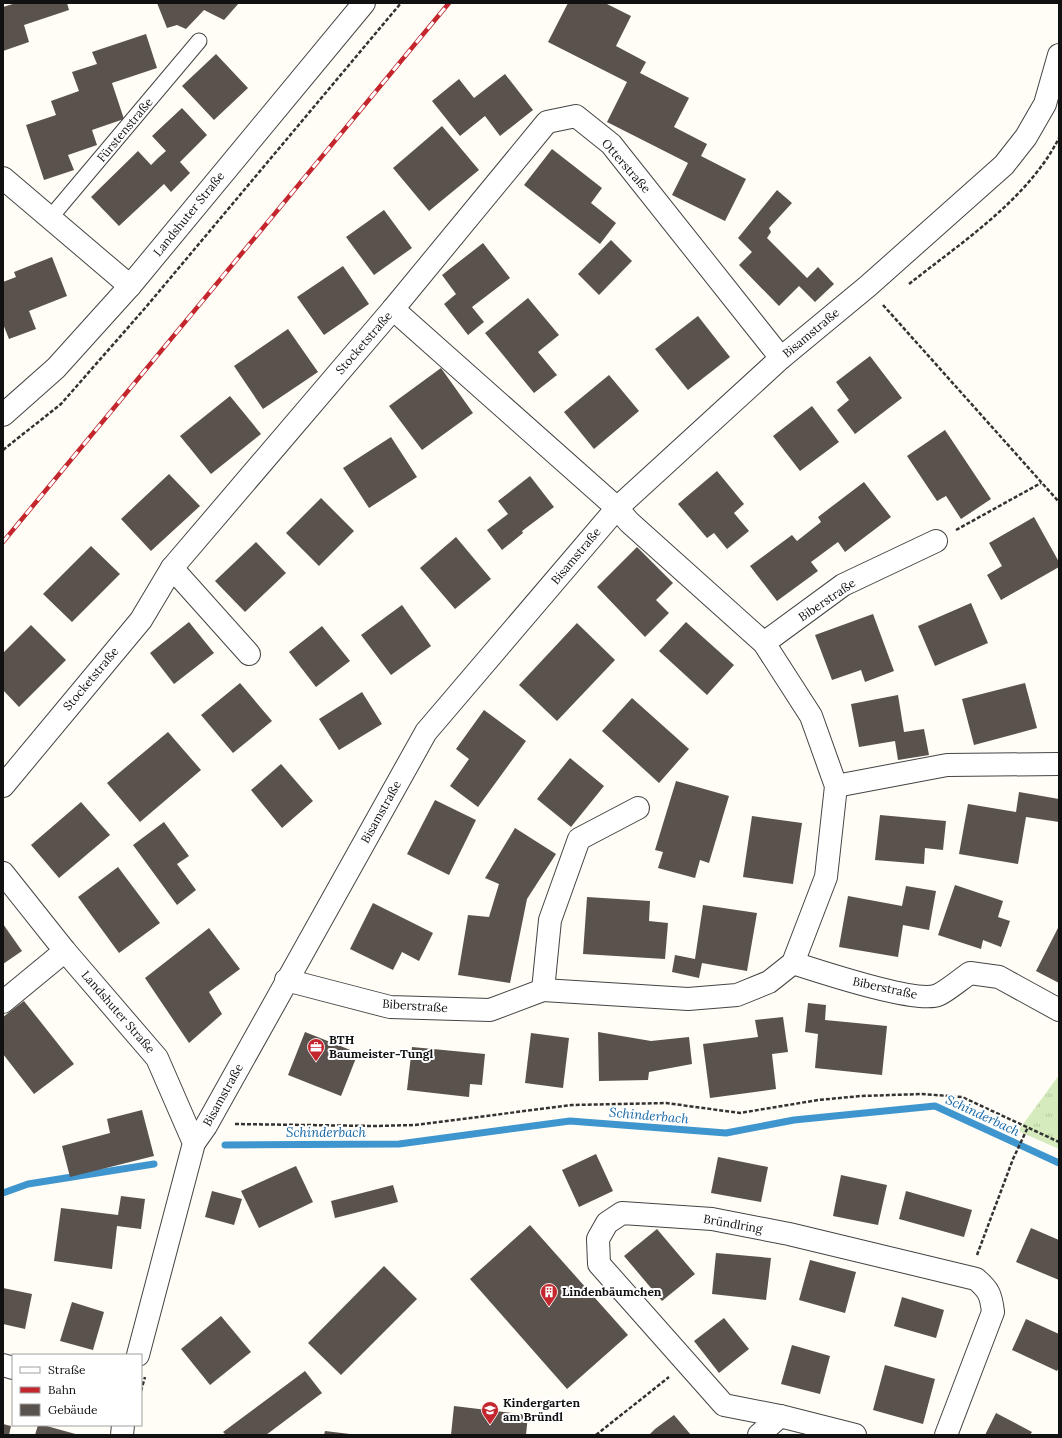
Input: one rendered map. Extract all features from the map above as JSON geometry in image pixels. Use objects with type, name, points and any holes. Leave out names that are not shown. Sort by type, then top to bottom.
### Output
[{"type":"street","name":"Landshuter Straße","points":[[3,416],[56,368],[130,286],[364,3]]},
{"type":"street","name":"Bisamstraße","points":[[194,1143],[206,1126],[286,980],[426,732],[617,508],[781,358],[868,286],[1004,165],[1026,137],[1045,104],[1059,55]]},
{"type":"street","name":"Otterstraße","points":[[393,309],[547,122],[576,116],[611,144],[781,358]]},
{"type":"street","points":[[3,178],[130,286]]},
{"type":"street","name":"Stocketstraße","points":[[3,786],[141,620],[172,568],[393,309],[617,508]]},
{"type":"street","points":[[617,508],[629,522],[764,643],[810,716],[836,786],[826,877],[793,963]]},
{"type":"street","name":"Biberstraße","points":[[764,643],[843,585],[936,541]]},
{"type":"street","points":[[172,568],[249,654]]},
{"type":"street","points":[[836,786],[947,765],[1059,764]]},
{"type":"street","points":[[543,990],[550,920],[579,839],[638,808]]},
{"type":"street","name":"Landshuter Straße","points":[[3,873],[65,951],[157,1058],[194,1143]]},
{"type":"street","points":[[3,1002],[65,951]]},
{"type":"street","name":"Biberstraße","points":[[286,980],[390,1007],[490,1010],[543,990],[688,999],[737,995],[769,982],[793,963],[843,980],[916,997],[937,996],[970,973],[999,977],[1059,1010]]},
{"type":"street","points":[[138,1354],[194,1143]]},
{"type":"street","name":"Bründlring","points":[[855,1435],[780,1416],[724,1405],[599,1264],[598,1239],[607,1223],[622,1213],[712,1219],[789,1234],[976,1279],[987,1289],[992,1299],[993,1312],[946,1435]]},
{"type":"street","points":[[759,1435],[780,1416]]},
{"type":"lane","name":"Fürstenstraße","points":[[50,218],[199,42]]},
{"type":"path","points":[[907,286],[985,224],[1027,185],[1051,154],[1059,138]]},
{"type":"path","points":[[868,286],[882,305],[1059,502]]},
{"type":"path","points":[[882,305],[888,300]]},
{"type":"path","points":[[936,541],[1041,483]]},
{"type":"path","points":[[228,1124],[374,1126],[415,1125],[572,1105],[666,1103],[740,1112],[818,1100],[862,1096],[922,1094],[962,1097],[1059,1142]]},
{"type":"path","points":[[969,1277],[1013,1159],[1028,1127]]},
{"type":"path","points":[[596,1435],[686,1363]]},
{"type":"path","points":[[142,1387],[145,1376]]},
{"type":"green space","points":[[1059,1075],[1059,1149],[1018,1131]]},
{"type":"building","points":[[16,3],[67,3],[69,10],[24,25],[29,42],[3,51],[3,7]]},
{"type":"building","points":[[157,3],[239,3],[224,20],[204,10],[186,29],[177,25],[167,28]]},
{"type":"building","points":[[568,3],[605,3],[631,16],[616,46],[646,62],[640,73],[689,98],[674,127],[707,144],[701,156],[746,179],[725,221],[672,195],[688,163],[607,122],[627,82],[548,42]]},
{"type":"building","points":[[146,34],[157,68],[112,83],[124,119],[92,130],[97,145],[68,155],[74,170],[44,180],[26,125],[56,115],[51,101],[79,91],[72,72],[97,64],[92,52]]},
{"type":"building","points":[[216,54],[248,88],[214,120],[182,86]]},
{"type":"building","points":[[505,74],[533,110],[500,136],[485,116],[460,136],[432,101],[459,79],[474,98]]},
{"type":"building","points":[[182,108],[207,135],[180,162],[190,173],[171,192],[164,184],[119,226],[91,197],[138,151],[151,165],[166,151],[152,136]]},
{"type":"building","points":[[442,126],[479,170],[429,211],[393,168]]},
{"type":"building","points":[[552,149],[602,188],[591,203],[616,223],[600,244],[524,185]]},
{"type":"building","points":[[777,190],[792,203],[769,228],[771,232],[767,238],[807,278],[818,267],[834,284],[815,302],[799,286],[779,306],[739,265],[752,252],[738,238]]},
{"type":"building","points":[[384,210],[412,248],[374,275],[346,237]]},
{"type":"building","points":[[611,240],[632,261],[599,295],[578,274]]},
{"type":"building","points":[[483,243],[510,278],[472,307],[484,322],[468,335],[444,304],[456,294],[442,275]]},
{"type":"building","points":[[52,257],[67,296],[29,311],[36,329],[9,339],[3,324],[3,282],[16,277],[14,272]]},
{"type":"building","points":[[343,266],[369,304],[324,335],[297,297]]},
{"type":"building","points":[[528,298],[559,335],[538,352],[557,375],[534,393],[485,333]]},
{"type":"building","points":[[698,316],[730,357],[688,390],[655,349]]},
{"type":"building","points":[[288,329],[318,372],[263,409],[234,366]]},
{"type":"building","points":[[870,356],[902,398],[855,434],[837,410],[849,400],[836,382]]},
{"type":"building","points":[[441,368],[473,413],[422,450],[389,406]]},
{"type":"building","points":[[609,375],[639,411],[594,449],[564,412]]},
{"type":"building","points":[[230,396],[261,434],[211,474],[180,436]]},
{"type":"building","points":[[812,406],[839,442],[800,471],[773,436]]},
{"type":"building","points":[[945,430],[991,499],[961,519],[946,496],[937,501],[907,456]]},
{"type":"building","points":[[391,437],[417,477],[369,508],[343,468]]},
{"type":"building","points":[[717,471],[744,504],[734,513],[749,531],[727,549],[714,533],[707,538],[678,504]]},
{"type":"building","points":[[169,474],[200,506],[151,551],[121,519]]},
{"type":"building","points":[[530,476],[554,507],[522,531],[523,533],[502,550],[487,530],[508,514],[498,501]]},
{"type":"building","points":[[864,482],[891,517],[845,552],[838,542],[811,562],[818,571],[777,601],[750,566],[792,535],[797,541],[821,522],[818,517]]},
{"type":"building","points":[[321,498],[354,531],[319,566],[286,533]]},
{"type":"building","points":[[1034,517],[1059,562],[1059,567],[1001,600],[987,575],[1002,566],[989,543]]},
{"type":"building","points":[[456,537],[491,579],[455,609],[420,568]]},
{"type":"building","points":[[256,542],[286,573],[245,612],[215,581]]},
{"type":"building","points":[[91,546],[120,574],[72,622],[43,594]]},
{"type":"building","points":[[637,547],[673,583],[656,600],[669,613],[645,637],[597,587]]},
{"type":"building","points":[[971,603],[988,643],[935,666],[918,626]]},
{"type":"building","points":[[402,605],[431,646],[391,675],[361,635]]},
{"type":"building","points":[[873,614],[894,671],[865,682],[861,670],[832,680],[815,635]]},
{"type":"building","points":[[189,622],[214,653],[174,684],[150,653]]},
{"type":"building","points":[[686,622],[734,665],[707,695],[659,651]]},
{"type":"building","points":[[577,623],[615,660],[557,721],[519,685]]},
{"type":"building","points":[[31,625],[66,660],[19,707],[3,690],[3,653]]},
{"type":"building","points":[[322,626],[350,661],[316,687],[289,652]]},
{"type":"building","points":[[240,683],[272,721],[233,753],[201,715]]},
{"type":"building","points":[[1025,683],[1037,728],[974,745],[962,699]]},
{"type":"building","points":[[362,692],[382,724],[339,750],[319,719]]},
{"type":"building","points":[[898,695],[904,732],[924,729],[929,755],[898,760],[895,741],[859,747],[851,704]]},
{"type":"building","points":[[632,698],[689,749],[659,783],[602,731]]},
{"type":"building","points":[[484,710],[526,741],[478,807],[450,786],[469,759],[456,749]]},
{"type":"building","points":[[168,732],[201,770],[140,822],[107,783]]},
{"type":"building","points":[[570,758],[604,786],[571,827],[537,799]]},
{"type":"building","points":[[281,764],[313,801],[282,828],[251,790]]},
{"type":"building","points":[[676,781],[729,796],[709,863],[700,860],[695,878],[658,868],[663,852],[655,850]]},
{"type":"building","points":[[1019,792],[1059,799],[1059,822],[1026,817],[1018,864],[959,854],[968,804],[1016,812]]},
{"type":"building","points":[[435,800],[476,820],[449,875],[407,854]]},
{"type":"building","points":[[81,802],[110,835],[59,878],[31,845]]},
{"type":"building","points":[[880,815],[946,821],[943,850],[925,848],[924,864],[875,860]]},
{"type":"building","points":[[752,816],[802,823],[793,884],[743,877]]},
{"type":"building","points":[[164,822],[189,856],[177,864],[196,890],[177,905],[133,845]]},
{"type":"building","points":[[515,828],[556,854],[527,899],[510,983],[458,975],[468,915],[489,917],[499,884],[485,878]]},
{"type":"building","points":[[118,867],[160,923],[119,953],[78,897]]},
{"type":"building","points":[[955,885],[1003,901],[998,917],[1010,921],[1001,947],[983,940],[981,949],[938,935]]},
{"type":"building","points":[[906,886],[936,891],[929,930],[903,925],[898,957],[839,947],[848,896],[902,906]]},
{"type":"building","points":[[587,897],[650,901],[649,921],[668,923],[665,959],[583,954]]},
{"type":"building","points":[[373,903],[433,933],[419,961],[402,952],[393,970],[350,949]]},
{"type":"building","points":[[703,905],[757,913],[747,971],[702,963],[699,978],[672,972],[675,955],[695,959]]},
{"type":"building","points":[[3,924],[22,951],[3,964]]},
{"type":"building","points":[[1059,926],[1059,983],[1036,971]]},
{"type":"building","points":[[209,928],[240,969],[209,992],[222,1014],[189,1043],[145,978]]},
{"type":"building","points":[[24,1001],[74,1064],[34,1094],[3,1054],[3,1017]]},
{"type":"building","points":[[808,1003],[826,1005],[825,1020],[887,1026],[882,1075],[815,1068],[818,1034],[805,1032]]},
{"type":"building","points":[[783,1017],[788,1052],[772,1054],[776,1089],[710,1098],[703,1044],[758,1037],[755,1020]]},
{"type":"building","points":[[305,1032],[358,1053],[341,1096],[288,1075]]},
{"type":"building","points":[[598,1032],[651,1041],[689,1037],[692,1064],[649,1072],[648,1080],[599,1081]]},
{"type":"building","points":[[531,1033],[569,1038],[563,1088],[525,1083]]},
{"type":"building","points":[[412,1047],[485,1054],[482,1085],[470,1084],[469,1097],[407,1090]]},
{"type":"building","points":[[142,1110],[154,1156],[70,1177],[62,1146],[110,1133],[107,1119]]},
{"type":"building","points":[[596,1154],[613,1191],[579,1207],[562,1170]]},
{"type":"building","points":[[718,1157],[768,1167],[761,1202],[711,1193]]},
{"type":"building","points":[[296,1166],[313,1202],[259,1228],[241,1191]]},
{"type":"building","points":[[841,1175],[887,1185],[878,1225],[833,1216]]},
{"type":"building","points":[[393,1185],[398,1202],[335,1218],[331,1201]]},
{"type":"building","points":[[212,1191],[242,1199],[234,1225],[205,1217]]},
{"type":"building","points":[[906,1191],[972,1210],[964,1237],[899,1219]]},
{"type":"building","points":[[121,1196],[145,1199],[141,1229],[117,1226],[112,1269],[54,1261],[61,1208],[118,1215]]},
{"type":"building","name":"Lindenbäumchen","points":[[530,1225],[628,1335],[567,1389],[470,1279]]},
{"type":"building","points":[[1031,1228],[1059,1240],[1059,1280],[1016,1262]]},
{"type":"building","points":[[657,1229],[695,1274],[662,1301],[624,1256]]},
{"type":"building","points":[[716,1253],[771,1258],[766,1300],[712,1294]]},
{"type":"building","points":[[810,1260],[856,1272],[845,1313],[799,1300]]},
{"type":"building","points":[[384,1266],[417,1299],[341,1375],[308,1343]]},
{"type":"building","points":[[3,1288],[32,1294],[25,1329],[3,1324]]},
{"type":"building","points":[[902,1297],[944,1310],[936,1338],[894,1326]]},
{"type":"building","points":[[72,1302],[104,1312],[93,1350],[60,1341]]},
{"type":"building","points":[[221,1316],[251,1352],[210,1385],[181,1349]]},
{"type":"building","points":[[724,1318],[749,1349],[719,1373],[694,1341]]},
{"type":"building","points":[[1026,1319],[1059,1334],[1059,1367],[1057,1371],[1012,1350]]},
{"type":"building","points":[[792,1345],[830,1356],[820,1394],[781,1384]]},
{"type":"building","points":[[885,1365],[935,1379],[923,1424],[873,1410]]},
{"type":"building","points":[[305,1371],[322,1393],[266,1435],[226,1435],[223,1432]]},
{"type":"building","name":"Kindergarten am Bründl","points":[[454,1406],[528,1415],[526,1435],[451,1435]]},
{"type":"building","points":[[996,1413],[1032,1432],[1030,1435],[985,1435]]},
{"type":"building","points":[[674,1415],[691,1435],[649,1435],[655,1429]]},
{"type":"building","points":[[3,1424],[11,1426],[9,1435],[3,1435]]},
{"type":"building","points":[[38,1426],[47,1426],[79,1435],[35,1435]]},
{"type":"building","points":[[325,1431],[350,1434],[350,1435],[324,1435]]},
{"type":"waterway","name":"Schinderbach","points":[[225,1145],[399,1144],[570,1121],[726,1133],[794,1120],[935,1106],[1059,1163]]},
{"type":"waterway","name":"Schinderbach","points":[[3,1193],[28,1184],[154,1164]]},
{"type":"railway","points":[[3,542],[449,3]]},
{"type":"place","name":"BTH Baumeister-Tungl","points":[[316,1062]]},
{"type":"place","name":"Lindenbäumchen","points":[[549,1307]]},
{"type":"place","name":"Kindergarten am Bründl","points":[[490,1425]]}]
